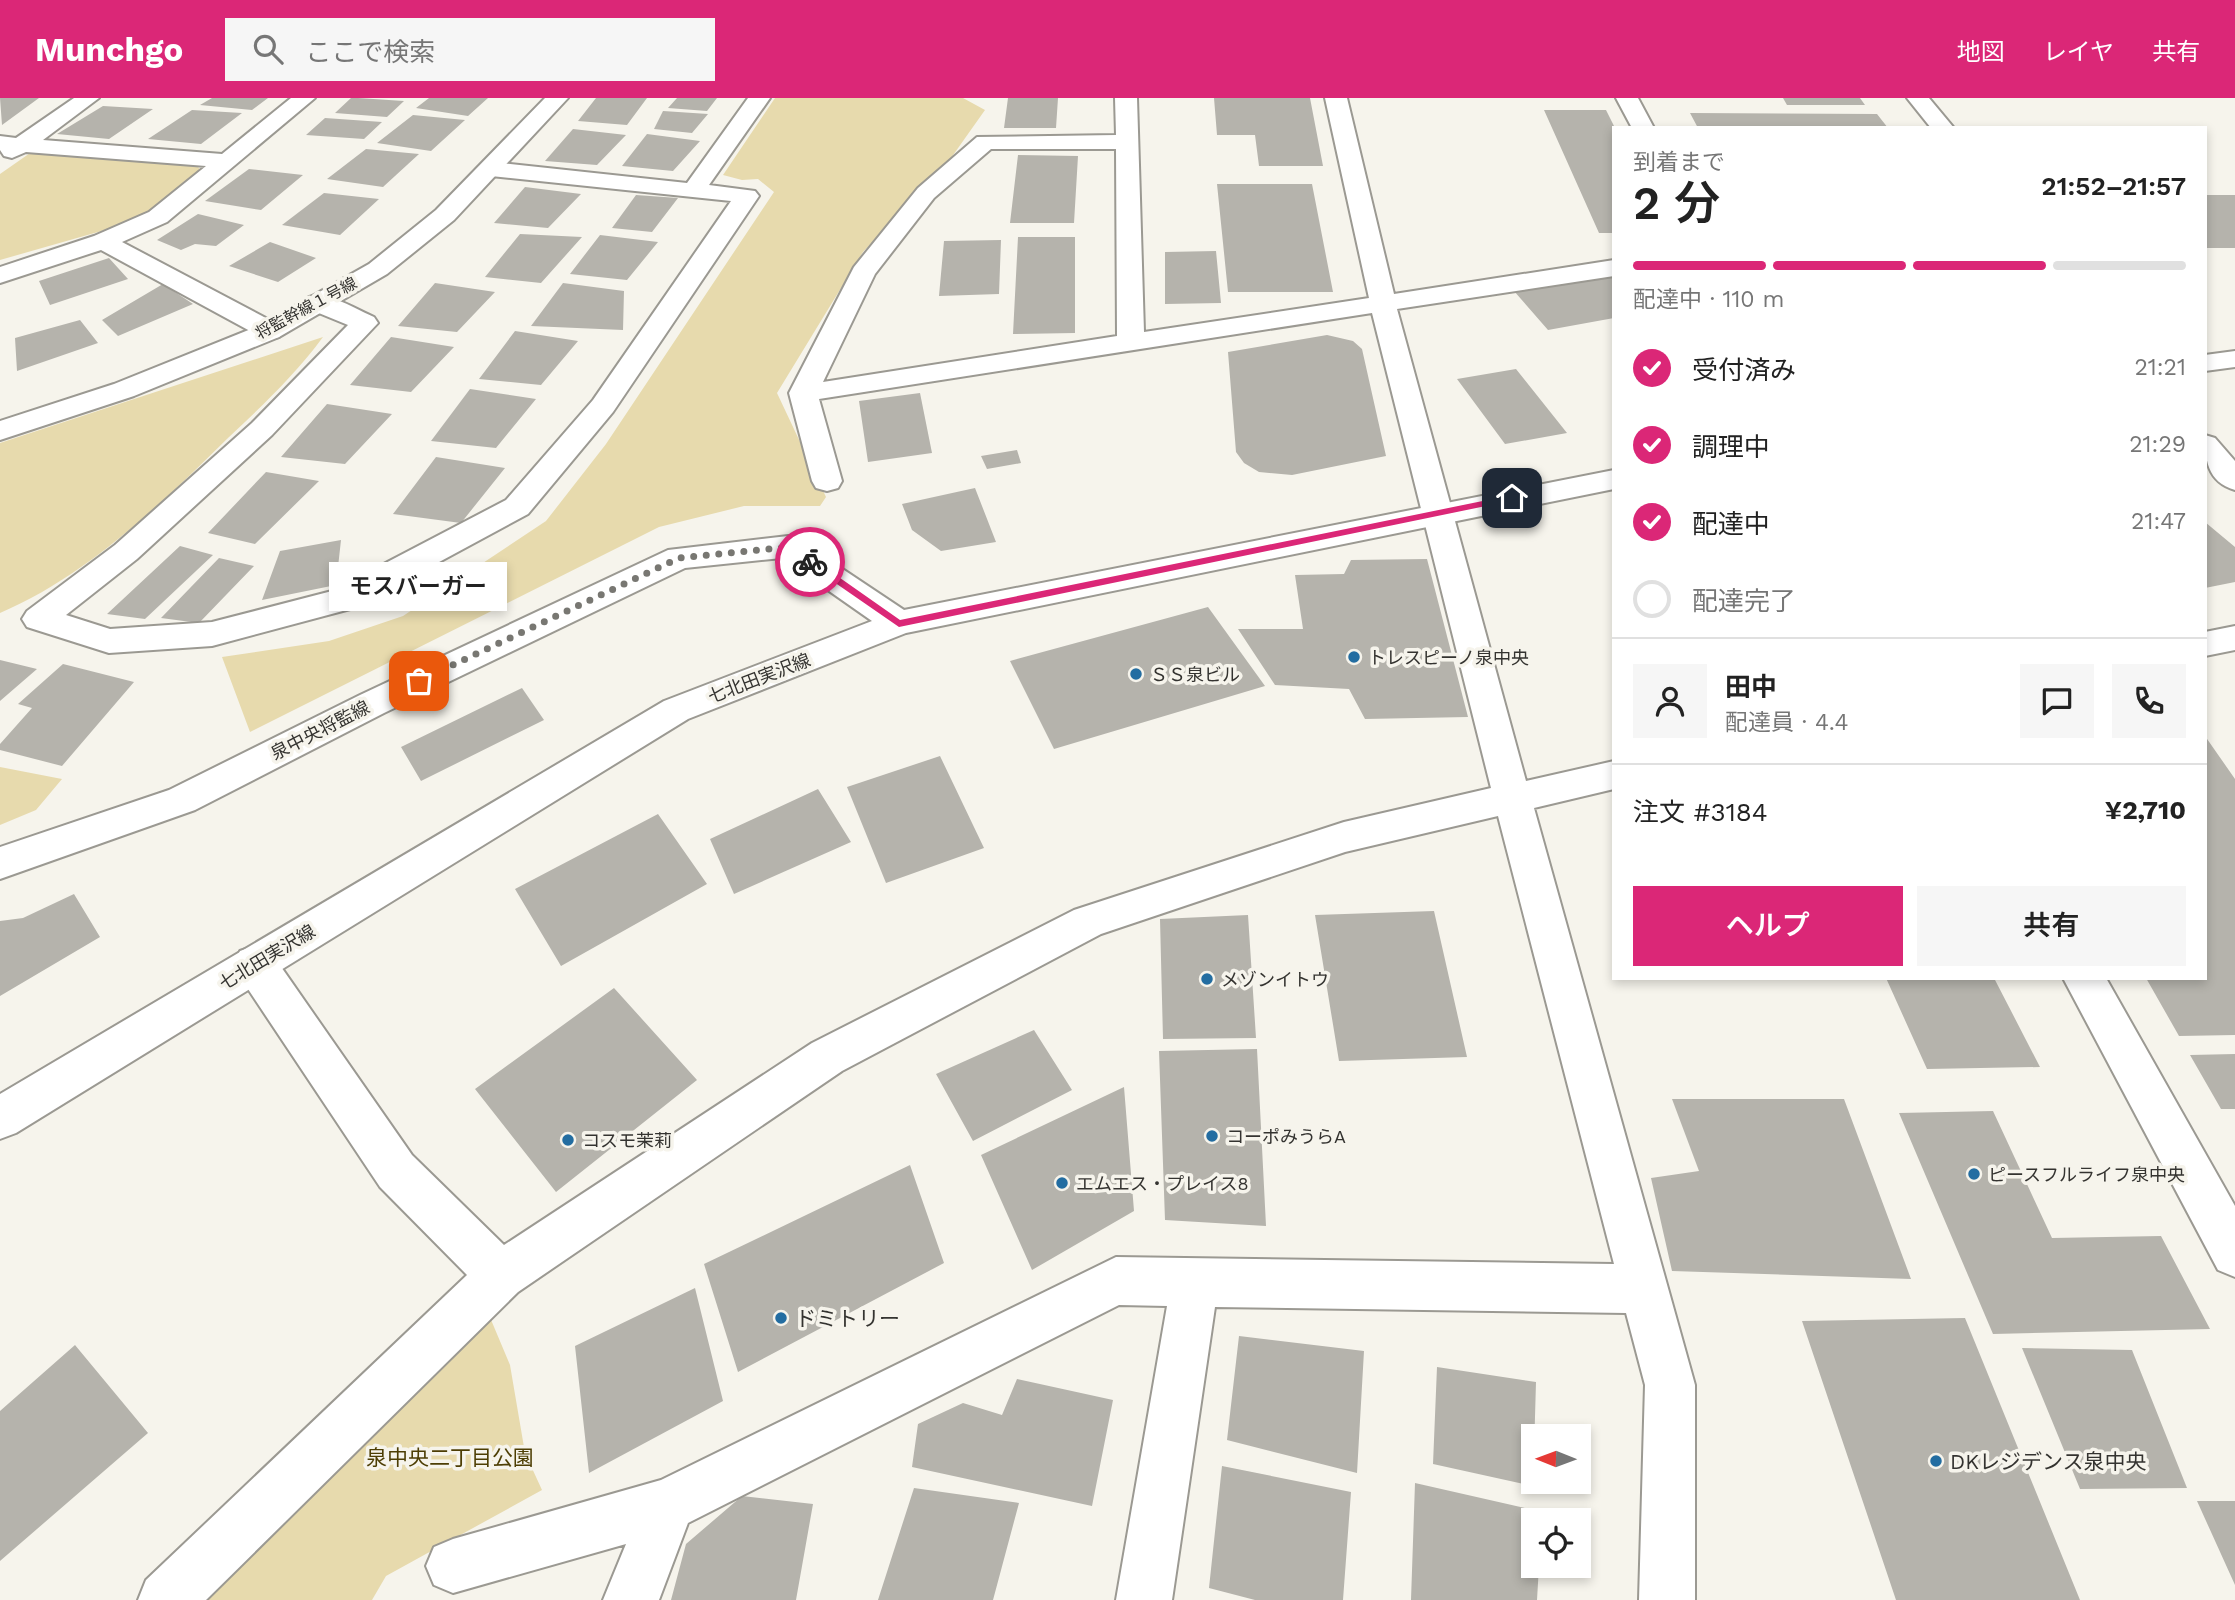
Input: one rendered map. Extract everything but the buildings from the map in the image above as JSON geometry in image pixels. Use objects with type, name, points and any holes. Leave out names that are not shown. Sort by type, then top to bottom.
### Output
[{"type":"street","points":[[0,159],[10,144],[88,98]]},
{"type":"street","points":[[0,275],[103,242],[158,216],[304,98]]},
{"type":"street","name":"将監幹線１号線","points":[[0,431],[124,390],[270,331],[378,269],[445,215],[557,98]]},
{"type":"street","points":[[694,189],[759,98]]},
{"type":"street","points":[[1126,98],[1131,342]]},
{"type":"street","points":[[1336,98],[1383,303],[1436,513],[1670,1385],[1667,1600]]},
{"type":"street","points":[[1627,98],[1642,126]]},
{"type":"street","points":[[1918,98],[1941,126]]},
{"type":"street","points":[[827,481],[803,393],[863,272],[926,194],[985,142],[1126,142]]},
{"type":"street","points":[[10,144],[226,161]]},
{"type":"street","points":[[318,303],[365,323],[262,429],[126,552],[39,620],[109,641],[212,634],[342,600],[517,507],[603,406],[747,196],[491,169]]},
{"type":"street","points":[[103,242],[270,331]]},
{"type":"street","points":[[803,393],[1612,268]]},
{"type":"street","points":[[2207,363],[2235,359]]},
{"type":"street","points":[[2207,446],[2235,480]]},
{"type":"street","name":"七北田実沢線","points":[[0,1118],[676,710],[899,623],[1612,479]]},
{"type":"street","name":"泉中央将監線","points":[[0,863],[182,800],[372,704],[679,558],[788,547],[899,623]]},
{"type":"street","points":[[2207,645],[2235,638]]},
{"type":"street","points":[[166,1600],[501,1275],[827,1057],[1088,922],[1344,836],[1612,775]]},
{"type":"street","points":[[255,964],[396,1171],[501,1275]]},
{"type":"street","points":[[2085,980],[2235,1253]]},
{"type":"street","points":[[453,1566],[668,1505],[1116,1281],[1644,1289]]},
{"type":"street","points":[[1144,1600],[1195,1282]]},
{"type":"street","points":[[631,1600],[668,1505]]},
{"type":"green space","points":[[775,98],[963,98],[985,110],[951,158],[863,252],[777,393],[826,497],[820,506],[744,506],[659,527],[250,732],[222,657],[329,641],[403,616],[546,521],[606,444],[774,192],[758,179],[742,180],[723,175]]},
{"type":"green space","points":[[33,151],[195,164],[203,172],[159,209],[126,224],[0,260],[0,174]]},
{"type":"green space","points":[[323,337],[278,390],[149,513],[93,559],[32,598],[0,613],[0,443]]},
{"type":"green space","points":[[0,767],[62,779],[36,810],[0,825]]},
{"type":"green space","name":"泉中央二丁目公園","points":[[489,1315],[510,1365],[525,1453],[542,1490],[386,1576],[372,1600],[198,1600]]},
{"type":"way so far","points":[[419,681],[679,558],[788,547],[810,562]]},
{"type":"place","name":"トレスピーノ泉中央","points":[[1354,657]]},
{"type":"place","name":"ＳＳ泉ビル","points":[[1136,674]]},
{"type":"place","name":"モスバーガー","points":[[419,681]]},
{"type":"place","name":"メゾンイトウ","points":[[1207,979]]},
{"type":"place","name":"コーポみうらA","points":[[1212,1136]]},
{"type":"place","name":"コスモ茉莉","points":[[568,1140]]},
{"type":"place","name":"ピースフルライフ泉中央","points":[[1974,1174]]},
{"type":"place","name":"エムエス・プレイス8","points":[[1062,1183]]},
{"type":"place","name":"ドミトリー","points":[[781,1318]]},
{"type":"place","name":"DKレジデンス泉中央","points":[[1936,1461]]},
{"type":"route","points":[[810,562],[899,623],[1512,498]]}]
